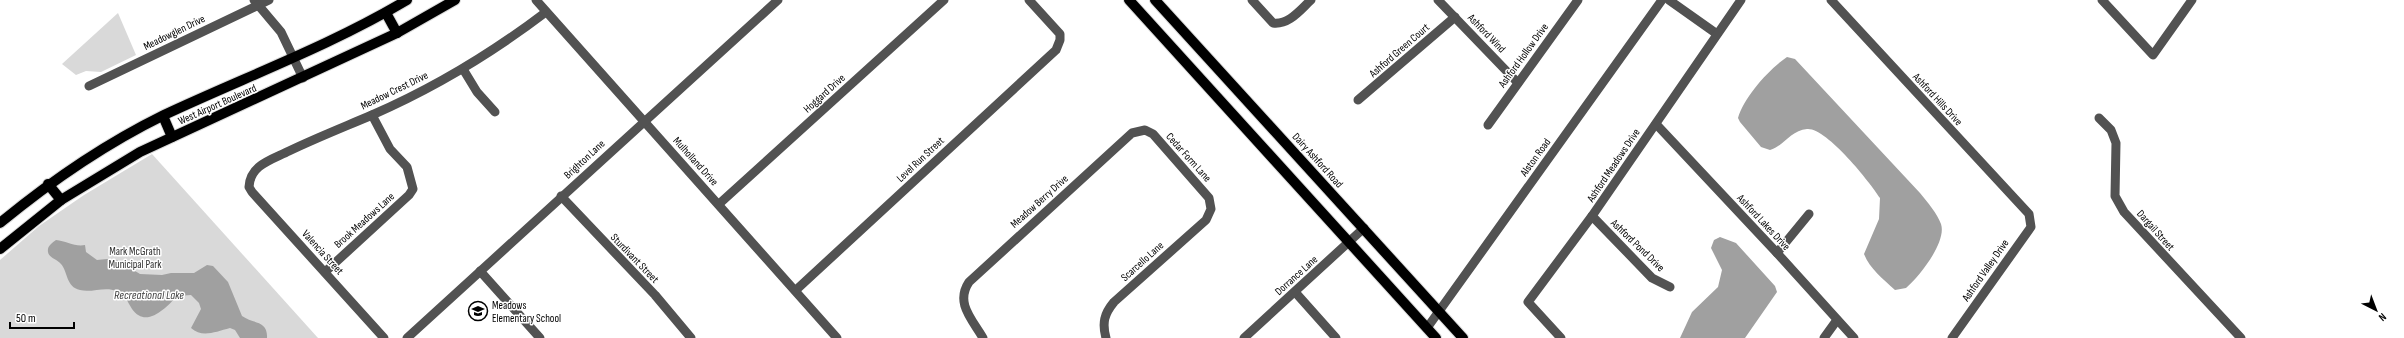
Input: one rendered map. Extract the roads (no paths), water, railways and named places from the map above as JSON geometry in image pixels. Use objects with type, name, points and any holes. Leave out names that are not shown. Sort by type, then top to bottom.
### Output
[{"type":"main road","name":"West Airport Boulevard","points":[[0,223],[48,184],[72,167],[163,116],[294,58],[386,13],[407,0]]},
{"type":"main road","name":"West Airport Boulevard","points":[[0,249],[61,200],[140,152],[303,78],[397,33],[455,0]]},
{"type":"main road","points":[[1129,0],[1171,44],[1436,338]]},
{"type":"main road","name":"Dairy Ashford Road","points":[[1155,0],[1463,338]]},
{"type":"main road","points":[[386,13],[397,33]]},
{"type":"main road","points":[[1171,44],[1185,32]]},
{"type":"main road","points":[[163,116],[172,137]]},
{"type":"main road","points":[[48,184],[61,200]]},
{"type":"street","name":"Meadowglen Drive","points":[[89,86],[256,2],[269,0]]},
{"type":"street","name":"Mulholland Drive","points":[[536,0],[796,290],[837,338]]},
{"type":"street","name":"Brighton Lane","points":[[407,338],[644,120],[778,0]]},
{"type":"street","name":"Hoggard Drive","points":[[719,204],[944,0]]},
{"type":"street","name":"Level Run Street","points":[[796,290],[1056,50],[1060,34],[1029,0]]},
{"type":"street","points":[[1252,0],[1273,23],[1280,24],[1287,22],[1311,0]]},
{"type":"street","name":"Ashford Wind","points":[[1438,0],[1518,83]]},
{"type":"street","name":"Ashford Hollow Drive","points":[[1488,125],[1578,0]]},
{"type":"street","name":"Alston Road","points":[[1427,328],[1662,0]]},
{"type":"street","points":[[1669,0],[1717,34]]},
{"type":"street","name":"Ashford Meadows Drive","points":[[1561,338],[1528,302],[1592,216],[1741,0]]},
{"type":"street","name":"Ashford Hills Drive","points":[[1831,0],[2029,214]]},
{"type":"street","points":[[2102,0],[2153,55],[2192,0]]},
{"type":"street","points":[[256,2],[281,32],[303,78]]},
{"type":"street","name":"Meadow Crest Drive","points":[[249,180],[258,166],[326,133],[372,115],[463,69],[546,12]]},
{"type":"street","name":"Ashford Green Court","points":[[1358,100],[1455,17]]},
{"type":"street","points":[[463,69],[477,92],[495,112]]},
{"type":"street","name":"Brook Meadows Lane","points":[[325,272],[409,195],[413,189],[407,167],[390,149],[372,115]]},
{"type":"street","name":"Dargail Street","points":[[2099,118],[2111,130],[2116,143],[2115,196],[2124,212],[2241,338]]},
{"type":"street","name":"Ashford Lakes Drive","points":[[1656,124],[1777,253],[1854,338]]},
{"type":"street","name":"Cedar Form Lane","points":[[1140,130],[1153,134],[1210,198],[1211,209]]},
{"type":"street","name":"Meadow Berry Drive","points":[[982,338],[964,307],[962,297],[969,282],[1132,133],[1140,130]]},
{"type":"street","name":"Valencia Street","points":[[249,180],[249,187],[252,192],[384,338]]},
{"type":"street","name":"Sturdivant Street","points":[[561,196],[602,241],[655,295],[691,338]]},
{"type":"street","name":"Scarcello Lane","points":[[1106,338],[1103,320],[1106,312],[1114,302],[1206,220],[1211,209]]},
{"type":"street","points":[[1777,253],[1809,214]]},
{"type":"street","name":"Ashford Valley Drive","points":[[1952,338],[2031,227],[2029,214]]},
{"type":"street","name":"Ashford Pond Drive","points":[[1592,216],[1652,278],[1670,287]]},
{"type":"street","name":"Dorrance Lane","points":[[1244,338],[1364,228]]},
{"type":"street","points":[[480,271],[540,338]]},
{"type":"street","points":[[1295,292],[1336,338]]},
{"type":"street","points":[[1824,338],[1837,320]]},
{"type":"water","points":[[1787,57],[1795,59],[1920,193],[1939,220],[1942,231],[1936,249],[1931,259],[1918,276],[1906,288],[1895,290],[1873,269],[1864,254],[1879,219],[1880,198],[1858,169],[1836,146],[1815,131],[1807,129],[1796,132],[1775,148],[1770,150],[1761,147],[1740,122],[1738,118],[1741,110],[1751,93],[1765,76]]},
{"type":"water","points":[[1720,237],[1736,243],[1775,286],[1777,292],[1745,338],[1680,338],[1692,312],[1718,287],[1722,270],[1711,248],[1714,240]]},
{"type":"water","name":"Recreational Lake","points":[[56,240],[85,245],[86,252],[97,260],[117,260],[140,274],[162,275],[171,273],[194,273],[207,265],[213,266],[228,282],[242,316],[262,325],[267,332],[267,338],[240,338],[235,330],[230,328],[209,333],[200,333],[195,331],[191,328],[201,309],[199,303],[191,295],[177,296],[162,311],[149,317],[143,317],[138,315],[132,309],[124,296],[116,291],[108,289],[84,291],[75,288],[70,283],[61,264],[49,254],[49,246]]},
{"type":"place","name":"Meadows Elementary School","points":[[478,311]]},
{"type":"park label","name":"Mark McGrath Municipal Park","points":[[135,257]]}]
